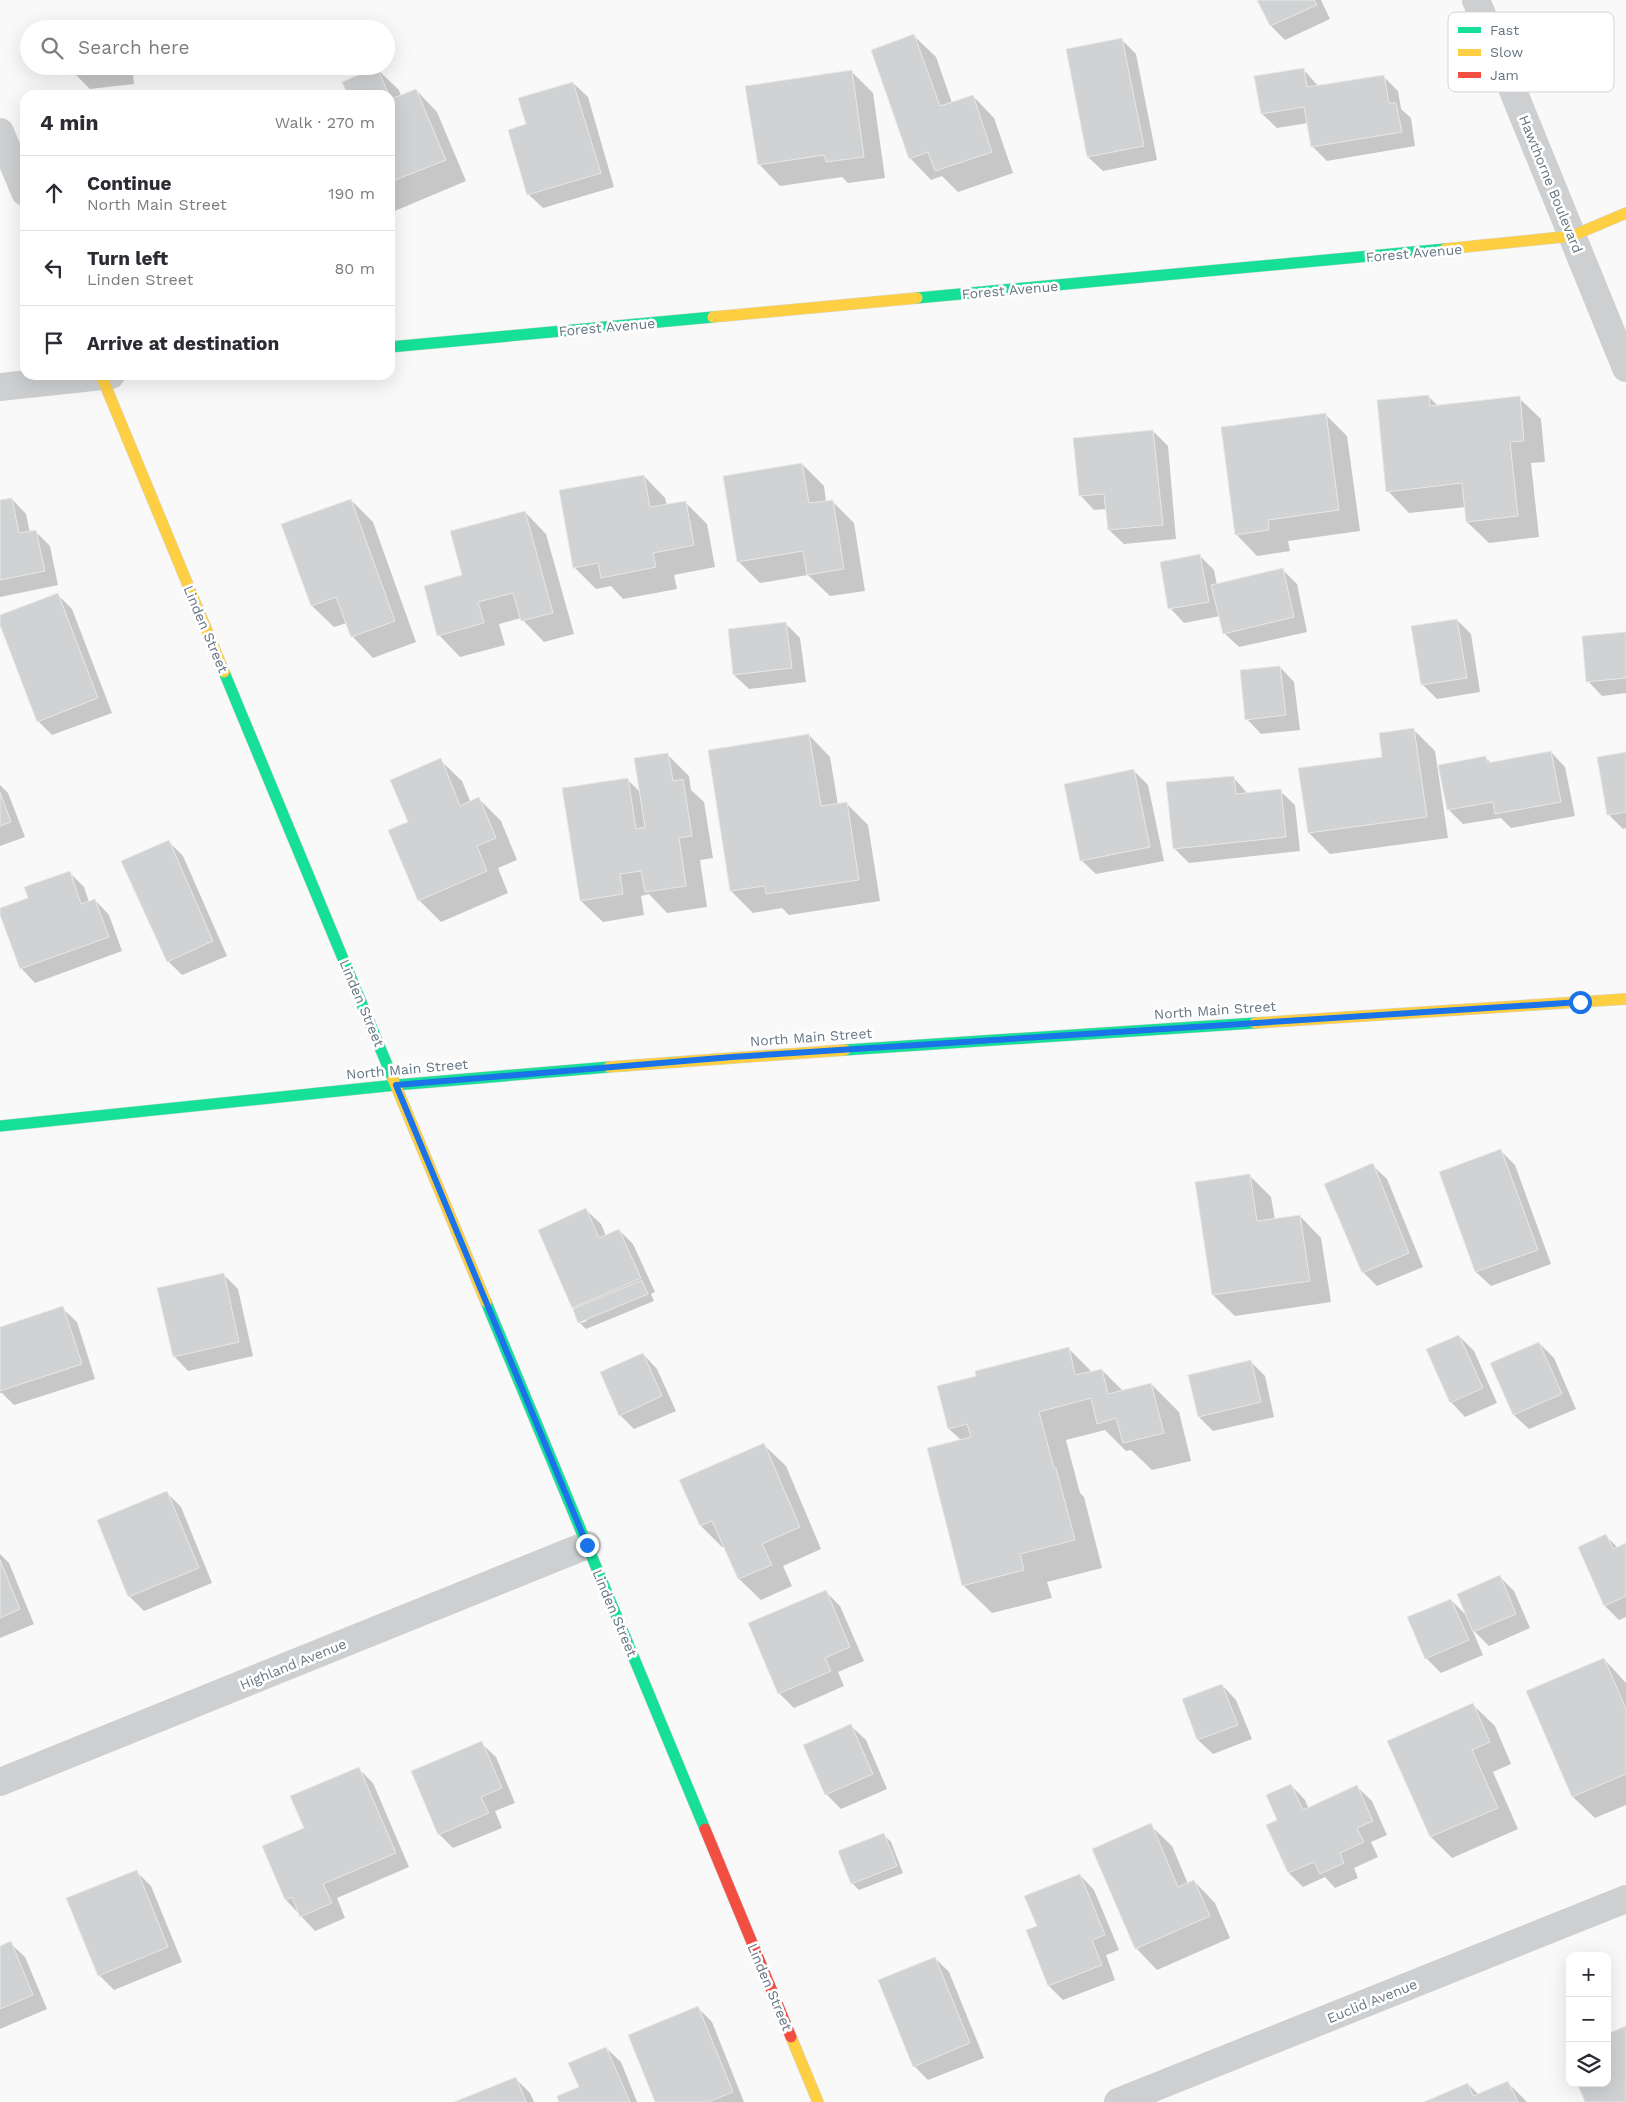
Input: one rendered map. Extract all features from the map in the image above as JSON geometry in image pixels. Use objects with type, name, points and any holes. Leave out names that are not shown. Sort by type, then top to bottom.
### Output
[{"type":"street","name":"Hawthorne Boulevard","points":[[1476,0],[1481,12]]},
{"type":"street","name":"Hawthorne Boulevard","points":[[1513,92],[1626,368]]},
{"type":"street","points":[[0,132],[20,180]]},
{"type":"street","name":"Forest Avenue","points":[[395,348],[1470,248],[1572,236],[1626,213]]},
{"type":"street","points":[[0,387],[61,380]]},
{"type":"street","name":"Linden Street","points":[[106,380],[818,2102]]},
{"type":"street","name":"North Main Street","points":[[0,1126],[396,1085],[732,1057],[1626,999]]},
{"type":"street","name":"Highland Avenue","points":[[0,1782],[587,1545]]},
{"type":"street","name":"Euclid Avenue","points":[[1118,2102],[1626,1899]]},
{"type":"building","points":[[1257,0],[1314,0],[1317,5],[1270,26]]},
{"type":"building","points":[[914,34],[940,106],[973,95],[992,152],[935,171],[928,152],[909,159],[871,50]]},
{"type":"building","points":[[1122,38],[1144,146],[1087,157],[1066,49]]},
{"type":"building","points":[[1304,68],[1307,87],[1384,75],[1389,103],[1396,103],[1402,132],[1311,147],[1304,107],[1261,114],[1254,76]]},
{"type":"building","points":[[852,70],[864,157],[826,162],[824,155],[758,165],[745,86]]},
{"type":"building","points":[[358,75],[380,75],[387,90],[346,90],[342,82]]},
{"type":"building","points":[[573,82],[601,173],[527,195],[508,130],[526,124],[518,98]]},
{"type":"building","points":[[416,89],[446,160],[395,180],[395,97]]},
{"type":"building","points":[[1429,395],[1430,406],[1520,396],[1524,441],[1510,442],[1518,516],[1466,522],[1462,483],[1386,492],[1377,400]]},
{"type":"building","points":[[1326,413],[1339,510],[1268,520],[1269,530],[1235,535],[1221,427]]},
{"type":"building","points":[[1153,430],[1163,525],[1108,530],[1104,494],[1079,496],[1073,438]]},
{"type":"building","points":[[802,463],[809,503],[833,500],[844,569],[807,575],[803,551],[737,562],[723,476]]},
{"type":"building","points":[[644,475],[650,507],[686,501],[694,545],[653,553],[656,567],[601,578],[598,563],[573,568],[559,490]]},
{"type":"building","points":[[12,498],[19,533],[36,530],[45,571],[0,580],[0,500]]},
{"type":"building","points":[[351,499],[395,621],[351,637],[336,597],[311,606],[281,524]]},
{"type":"building","points":[[525,511],[553,613],[521,621],[513,593],[478,602],[484,623],[437,636],[424,586],[462,575],[450,531]]},
{"type":"building","points":[[1200,554],[1209,602],[1168,609],[1160,562]]},
{"type":"building","points":[[1283,568],[1294,617],[1223,634],[1211,585]]},
{"type":"building","points":[[58,593],[98,698],[37,722],[0,625],[0,615]]},
{"type":"building","points":[[1457,619],[1467,678],[1421,685],[1411,626]]},
{"type":"building","points":[[786,622],[792,668],[733,675],[728,629]]},
{"type":"building","points":[[1626,632],[1626,678],[1586,682],[1582,636]]},
{"type":"building","points":[[1280,666],[1286,715],[1245,720],[1240,670]]},
{"type":"building","points":[[1414,728],[1427,817],[1308,833],[1298,768],[1382,757],[1379,733]]},
{"type":"building","points":[[809,734],[821,806],[847,802],[859,880],[766,894],[765,886],[730,891],[708,750]]},
{"type":"building","points":[[1551,751],[1561,802],[1495,814],[1493,802],[1447,810],[1438,765],[1486,756],[1487,763]]},
{"type":"building","points":[[1626,752],[1626,812],[1607,815],[1597,757]]},
{"type":"building","points":[[668,753],[673,781],[683,779],[692,836],[679,838],[686,886],[645,892],[641,871],[620,874],[623,894],[580,901],[562,788],[628,778],[636,829],[645,827],[634,758]]},
{"type":"building","points":[[441,758],[460,806],[479,797],[496,838],[477,846],[487,871],[418,901],[388,830],[408,822],[390,780]]},
{"type":"building","points":[[1134,769],[1150,847],[1080,861],[1064,784]]},
{"type":"building","points":[[1234,776],[1236,794],[1281,789],[1286,837],[1173,849],[1166,782]]},
{"type":"building","points":[[0,792],[11,822],[0,826]]},
{"type":"building","points":[[169,840],[213,941],[167,962],[121,861]]},
{"type":"building","points":[[70,871],[81,904],[95,899],[109,937],[20,969],[0,915],[0,908],[28,898],[24,887]]},
{"type":"building","points":[[1501,1149],[1538,1250],[1475,1272],[1439,1172]]},
{"type":"building","points":[[1373,1163],[1409,1253],[1362,1273],[1324,1184]]},
{"type":"building","points":[[1250,1174],[1257,1221],[1300,1215],[1310,1281],[1212,1295],[1195,1182]]},
{"type":"building","points":[[586,1208],[599,1238],[619,1229],[641,1278],[572,1308],[538,1230]]},
{"type":"building","points":[[224,1273],[239,1342],[173,1357],[157,1288]]},
{"type":"building","points":[[642,1280],[648,1294],[578,1323],[573,1309]]},
{"type":"building","points":[[63,1306],[82,1364],[0,1391],[0,1327]]},
{"type":"building","points":[[1459,1335],[1483,1388],[1450,1403],[1426,1349]]},
{"type":"building","points":[[1539,1342],[1562,1394],[1513,1415],[1490,1363]]},
{"type":"building","points":[[1069,1347],[1075,1375],[1102,1369],[1108,1394],[1151,1383],[1164,1433],[1123,1443],[1116,1418],[1097,1424],[1091,1398],[1039,1412],[1075,1540],[1020,1554],[1024,1570],[962,1586],[927,1448],[971,1437],[967,1424],[948,1429],[937,1386],[976,1376],[975,1371]]},
{"type":"building","points":[[643,1353],[662,1396],[619,1416],[600,1372]]},
{"type":"building","points":[[1251,1360],[1261,1402],[1198,1417],[1188,1375]]},
{"type":"building","points":[[764,1443],[800,1527],[762,1544],[772,1565],[738,1579],[712,1521],[700,1526],[679,1480]]},
{"type":"building","points":[[167,1491],[199,1568],[128,1597],[97,1520]]},
{"type":"building","points":[[1606,1534],[1613,1549],[1626,1543],[1626,1596],[1604,1606],[1578,1547]]},
{"type":"building","points":[[0,1560],[20,1609],[0,1618]]},
{"type":"building","points":[[1500,1575],[1516,1614],[1473,1632],[1457,1594]]},
{"type":"building","points":[[826,1590],[850,1647],[825,1658],[831,1671],[778,1694],[748,1623]]},
{"type":"building","points":[[1451,1599],[1469,1640],[1425,1659],[1407,1617]]},
{"type":"building","points":[[1604,1658],[1626,1709],[1626,1774],[1572,1797],[1526,1691]]},
{"type":"building","points":[[1222,1684],[1238,1725],[1197,1740],[1182,1699]]},
{"type":"building","points":[[1473,1703],[1490,1742],[1472,1750],[1498,1808],[1430,1837],[1387,1741]]},
{"type":"building","points":[[851,1724],[873,1774],[825,1795],[803,1745]]},
{"type":"building","points":[[482,1741],[502,1788],[481,1797],[489,1813],[438,1835],[411,1771]]},
{"type":"building","points":[[359,1767],[396,1853],[323,1884],[332,1903],[300,1917],[292,1897],[285,1900],[262,1846],[304,1828],[290,1796]]},
{"type":"building","points":[[1291,1784],[1303,1810],[1357,1785],[1373,1821],[1357,1828],[1364,1842],[1340,1853],[1344,1863],[1320,1874],[1314,1862],[1288,1873],[1266,1825],[1277,1820],[1266,1795]]},
{"type":"building","points":[[1151,1823],[1178,1887],[1194,1880],[1210,1916],[1135,1949],[1092,1849]]},
{"type":"building","points":[[884,1833],[897,1866],[851,1884],[838,1851]]},
{"type":"building","points":[[137,1870],[168,1947],[98,1976],[66,1898]]},
{"type":"building","points":[[1080,1874],[1105,1935],[1092,1940],[1102,1965],[1048,1986],[1026,1930],[1037,1926],[1024,1896]]},
{"type":"building","points":[[11,1941],[33,1995],[0,2009],[0,1946]]},
{"type":"building","points":[[935,1957],[970,2043],[913,2067],[878,1980]]},
{"type":"building","points":[[698,2006],[733,2092],[708,2102],[655,2102],[628,2035]]},
{"type":"building","points":[[1626,2026],[1626,2102],[1585,2102],[1579,2087],[1611,2087],[1611,2032]]},
{"type":"building","points":[[606,2047],[630,2102],[559,2102],[557,2096],[579,2087],[568,2063]]},
{"type":"building","points":[[516,2077],[526,2102],[454,2102]]},
{"type":"building","points":[[1508,2081],[1518,2102],[1424,2102],[1468,2083],[1473,2096]]},
{"type":"traffic: fast","points":[[917,298],[1445,249]]},
{"type":"traffic: fast","points":[[395,347],[713,317]]},
{"type":"traffic: fast","points":[[224,672],[393,1079]]},
{"type":"traffic: fast","points":[[845,1050],[1255,1023]]},
{"type":"traffic: fast","points":[[0,1126],[396,1085],[609,1067]]},
{"type":"traffic: fast","points":[[486,1302],[705,1829]]},
{"type":"traffic: slow","points":[[1445,249],[1572,236],[1626,213]]},
{"type":"traffic: slow","points":[[713,317],[917,298]]},
{"type":"traffic: slow","points":[[103,380],[224,672]]},
{"type":"traffic: slow","points":[[1255,1023],[1626,999]]},
{"type":"traffic: slow","points":[[609,1067],[845,1050]]},
{"type":"traffic: slow","points":[[393,1079],[486,1302]]},
{"type":"traffic: slow","points":[[791,2037],[818,2102]]},
{"type":"traffic: jam","points":[[705,1829],[791,2037]]},
{"type":"route","points":[[587,1545],[396,1085],[732,1057],[1580,1002]]}]
